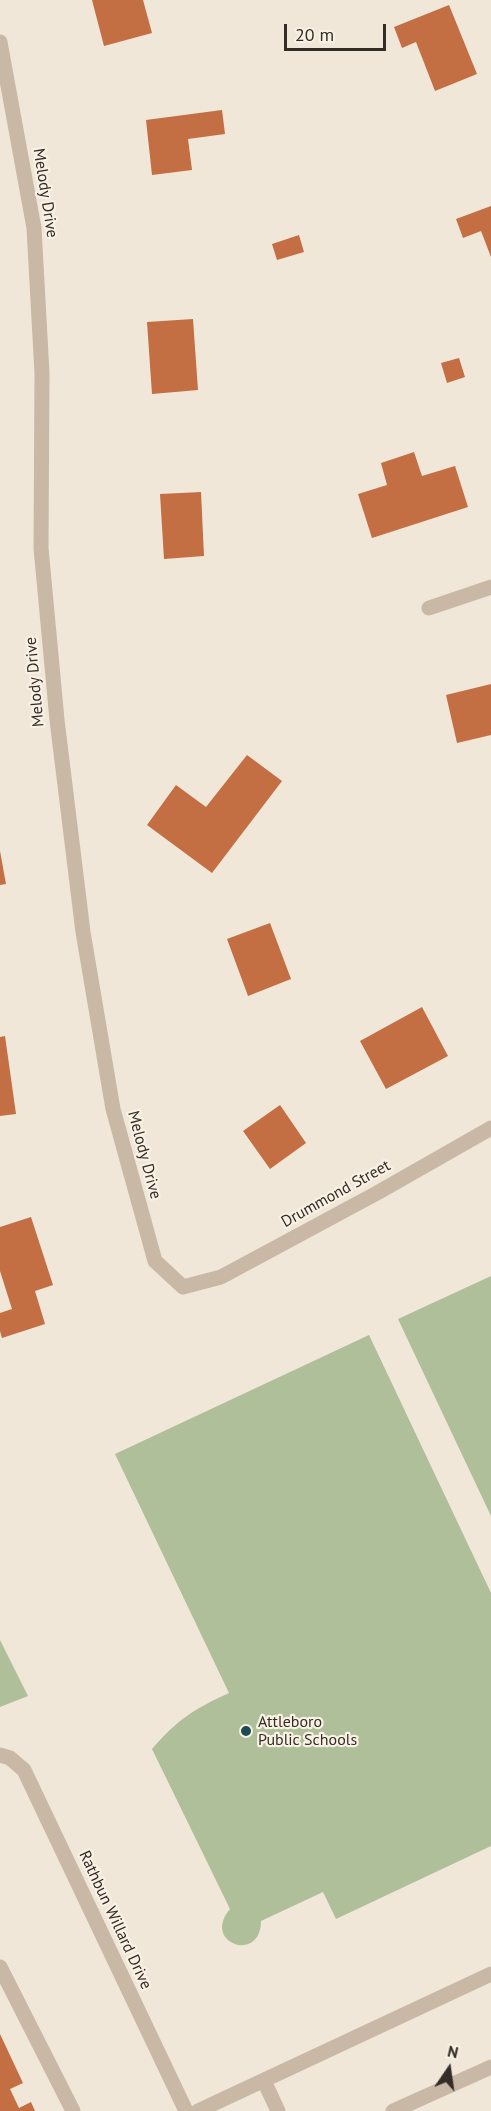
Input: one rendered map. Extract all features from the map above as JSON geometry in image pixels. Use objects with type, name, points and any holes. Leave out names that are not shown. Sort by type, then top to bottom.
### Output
[{"type":"street","name":"Melody Drive","points":[[0,42],[34,228],[42,373],[41,548],[57,720],[83,932],[113,1109],[155,1261],[183,1287],[195,1284]]},
{"type":"street","points":[[429,608],[491,586]]},
{"type":"street","name":"Drummond Street","points":[[195,1284],[221,1277],[377,1193],[491,1128]]},
{"type":"street","name":"Rathbun Willard Drive","points":[[0,1755],[10,1758],[24,1770],[186,2111]]},
{"type":"street","points":[[0,1967],[73,2111]]},
{"type":"street","points":[[198,2111],[491,1974]]},
{"type":"street","points":[[393,2111],[491,2067]]},
{"type":"street","points":[[264,2081],[278,2111]]},
{"type":"green space","points":[[491,1276],[491,1516],[398,1319]]},
{"type":"green space","points":[[369,1335],[491,1593],[491,1846],[336,1919],[323,1892],[261,1921],[258,1934],[252,1942],[244,1945],[235,1944],[227,1939],[223,1931],[223,1921],[230,1909],[152,1749],[187,1716],[229,1693],[115,1454]]},
{"type":"green space","points":[[0,1640],[28,1696],[0,1707]]},
{"type":"building","points":[[92,0],[143,0],[152,33],[104,46]]},
{"type":"building","points":[[449,5],[477,74],[435,91],[416,42],[402,48],[394,27]]},
{"type":"building","points":[[222,110],[225,134],[188,139],[192,170],[152,175],[146,120]]},
{"type":"building","points":[[491,206],[491,257],[481,231],[463,238],[456,219]]},
{"type":"building","points":[[299,235],[304,252],[277,260],[272,244]]},
{"type":"building","points":[[193,319],[198,390],[152,394],[147,322]]},
{"type":"building","points":[[459,358],[465,377],[447,383],[441,363]]},
{"type":"building","points":[[414,452],[422,476],[455,466],[468,507],[372,538],[358,494],[387,485],[381,463]]},
{"type":"building","points":[[201,492],[204,556],[164,559],[160,494]]},
{"type":"building","points":[[491,684],[491,735],[457,743],[446,695]]},
{"type":"building","points":[[247,755],[282,781],[212,873],[147,825],[176,785],[206,807]]},
{"type":"building","points":[[0,851],[6,884],[0,885]]},
{"type":"building","points":[[270,923],[291,979],[248,996],[227,939]]},
{"type":"building","points":[[422,1007],[448,1056],[386,1089],[360,1041]]},
{"type":"building","points":[[5,1036],[16,1114],[0,1116],[0,1037]]},
{"type":"building","points":[[280,1105],[306,1143],[270,1169],[243,1131]]},
{"type":"building","points":[[31,1217],[53,1285],[35,1291],[45,1324],[2,1338],[0,1313],[12,1309],[0,1271],[0,1227]]},
{"type":"building","points":[[0,2034],[23,2083],[10,2089],[19,2108],[31,2102],[35,2111],[0,2111]]},
{"type":"place","name":"Attleboro Public Schools","points":[[246,1731]]}]
